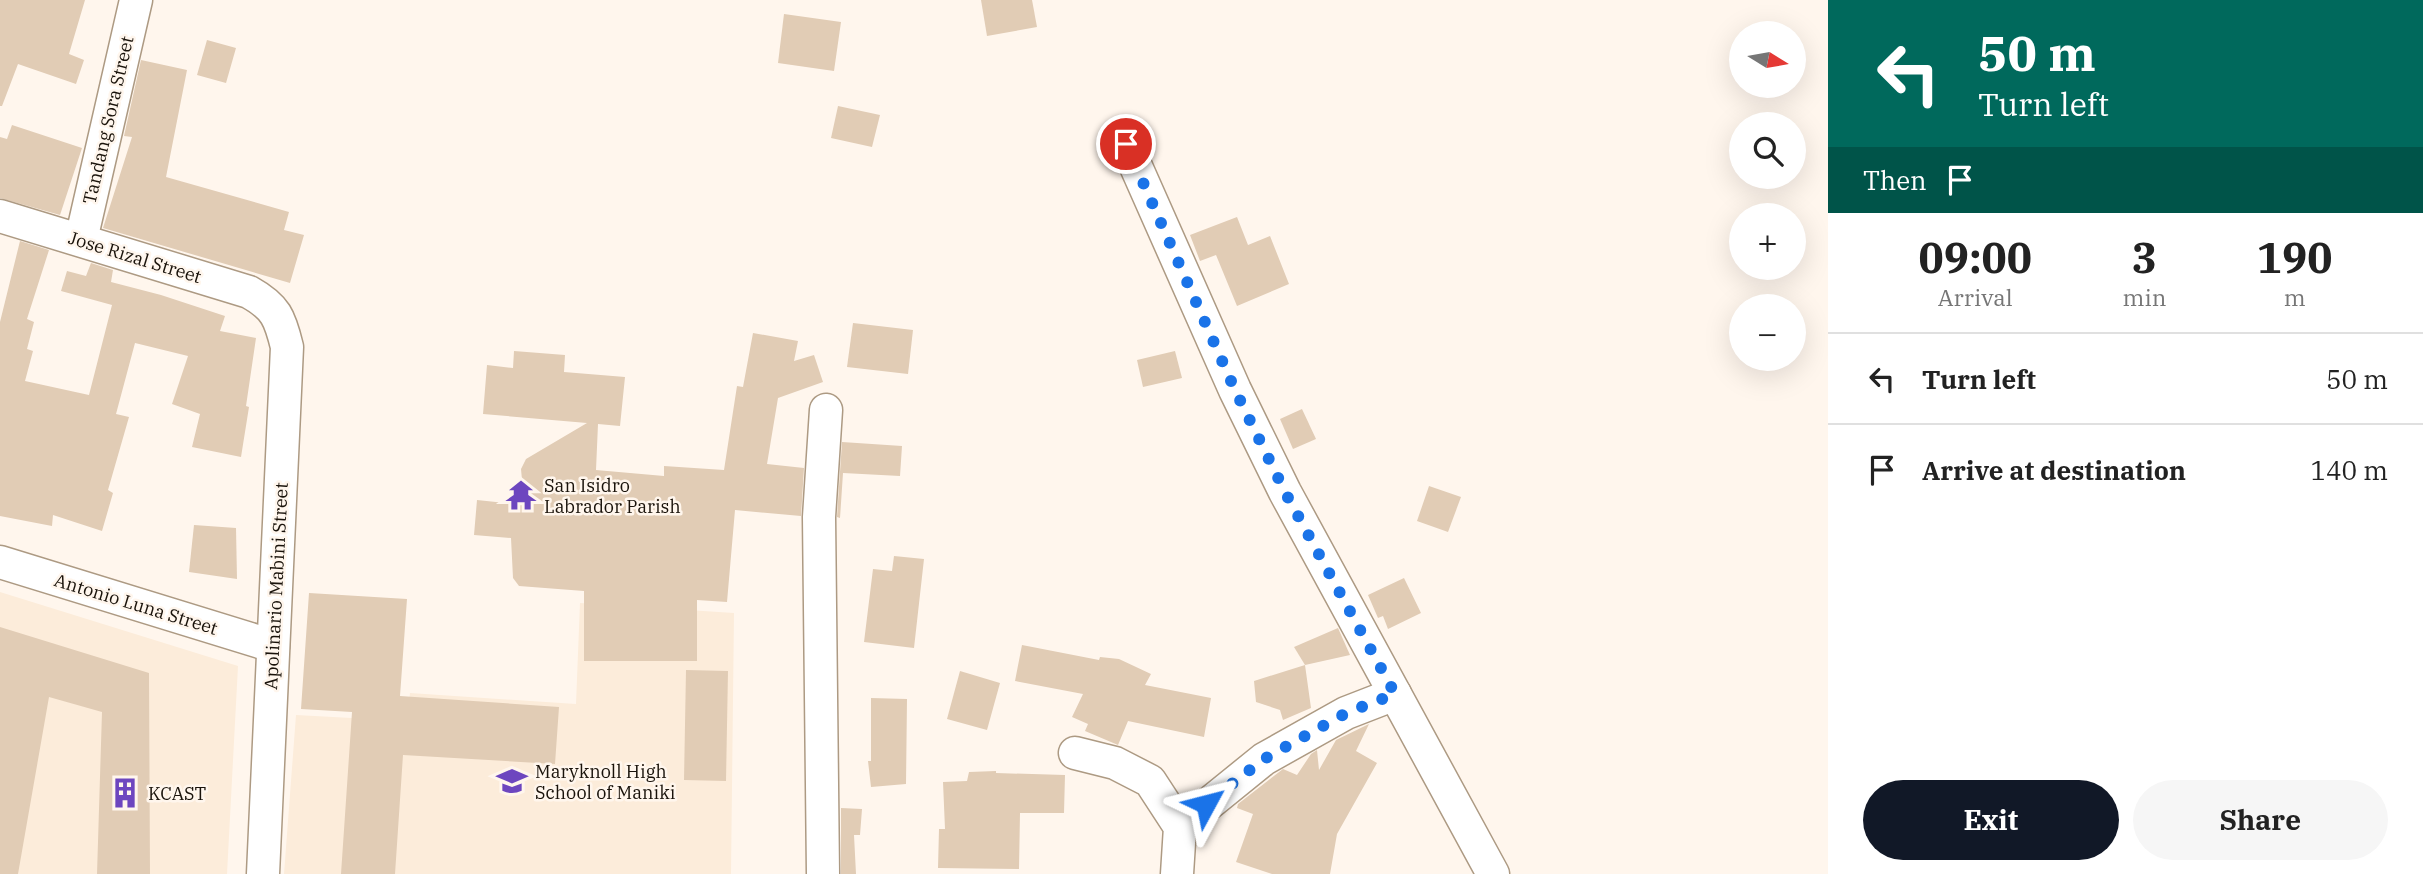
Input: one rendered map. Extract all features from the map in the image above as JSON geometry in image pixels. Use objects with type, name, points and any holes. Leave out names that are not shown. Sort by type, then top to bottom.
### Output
[{"type":"street","name":"Tandang Sora Street","points":[[81,240],[136,0]]},
{"type":"street","points":[[1126,144],[1235,390],[1285,492],[1493,874]]},
{"type":"street","name":"Jose Rizal Street","points":[[0,216],[249,292],[268,303]]},
{"type":"street","name":"Apolinario Mabini Street","points":[[264,874],[287,347],[281,321],[268,303]]},
{"type":"street","points":[[823,874],[819,517],[826,410]]},
{"type":"street","name":"Antonio Luna Street","points":[[0,562],[272,646]]},
{"type":"street","points":[[1180,827],[1264,759],[1346,713],[1395,694]]},
{"type":"street","points":[[1074,753],[1115,763],[1150,781],[1180,827],[1177,874]]},
{"type":"shaded area","points":[[0,592],[238,666],[227,874],[0,874]]},
{"type":"shaded area","name":"Maryknoll High School of Maniki","points":[[580,603],[734,613],[731,874],[284,874],[296,715],[407,721],[410,693],[576,704]]},
{"type":"building","points":[[0,0],[85,0],[69,54],[84,60],[76,84],[18,64],[0,106]]},
{"type":"building","points":[[981,0],[1032,0],[1037,27],[987,36]]},
{"type":"building","points":[[784,14],[841,22],[834,71],[778,63]]},
{"type":"building","points":[[207,40],[236,48],[226,83],[197,75]]},
{"type":"building","points":[[141,60],[187,70],[166,177],[289,212],[284,230],[304,235],[290,283],[103,228],[132,137],[124,136]]},
{"type":"building","points":[[838,106],[880,115],[872,147],[831,138]]},
{"type":"building","points":[[12,125],[82,148],[60,215],[0,198],[0,137],[7,139]]},
{"type":"building","points":[[1237,217],[1248,245],[1270,236],[1289,284],[1237,306],[1216,255],[1200,261],[1190,235]]},
{"type":"building","points":[[20,241],[49,250],[27,319],[34,322],[27,349],[33,351],[25,381],[89,395],[112,305],[61,291],[67,271],[86,276],[91,263],[113,270],[111,282],[225,316],[220,331],[256,338],[241,457],[192,447],[200,414],[172,404],[188,356],[135,343],[116,414],[129,417],[108,490],[113,493],[102,531],[53,515],[52,526],[0,516],[0,322]]},
{"type":"building","points":[[853,323],[913,330],[908,374],[847,367]]},
{"type":"building","points":[[753,333],[798,341],[794,361],[814,355],[823,382],[778,398],[767,464],[804,468],[801,516],[735,510],[727,602],[697,600],[697,661],[584,661],[584,591],[519,586],[513,578],[511,538],[474,535],[477,500],[514,504],[514,490],[523,491],[521,469],[526,459],[587,423],[483,414],[487,365],[513,368],[514,351],[565,355],[564,372],[625,377],[620,426],[598,424],[596,470],[664,476],[664,466],[724,470],[737,386],[743,387]]},
{"type":"building","points":[[1175,351],[1182,378],[1143,387],[1137,360]]},
{"type":"building","points":[[1302,409],[1316,439],[1293,449],[1280,419]]},
{"type":"building","points":[[842,442],[902,446],[900,476],[843,473],[840,518],[837,517]]},
{"type":"building","points":[[1429,486],[1461,497],[1448,532],[1417,521]]},
{"type":"building","points":[[194,525],[236,528],[237,579],[189,572]]},
{"type":"building","points":[[894,556],[924,559],[914,648],[864,642],[873,569],[892,571]]},
{"type":"building","points":[[1404,578],[1421,613],[1388,629],[1383,616],[1378,618],[1368,595]]},
{"type":"building","points":[[309,593],[407,599],[400,696],[559,707],[555,764],[403,755],[395,874],[341,874],[352,712],[301,709]]},
{"type":"building","name":"KCAST","points":[[0,627],[149,673],[150,874],[97,874],[102,712],[49,697],[18,874],[0,874]]},
{"type":"building","points":[[1338,628],[1350,655],[1305,665],[1294,647]]},
{"type":"building","points":[[1022,645],[1099,660],[1100,657],[1119,659],[1151,674],[1145,685],[1211,698],[1204,737],[1128,721],[1118,745],[1085,731],[1088,724],[1072,717],[1083,694],[1015,681]]},
{"type":"building","points":[[1305,665],[1311,708],[1283,720],[1280,710],[1256,702],[1254,681]]},
{"type":"building","points":[[686,670],[728,671],[726,781],[684,780]]},
{"type":"building","points":[[960,671],[1000,683],[987,730],[947,719]]},
{"type":"building","points":[[871,698],[907,699],[906,784],[871,787],[868,761],[871,761]]},
{"type":"building","points":[[1369,724],[1356,751],[1377,763],[1337,834],[1330,874],[1272,874],[1236,862],[1253,814],[1237,808],[1238,804],[1283,769],[1297,775],[1311,754],[1317,750],[1319,770],[1336,740]]},
{"type":"building","points":[[969,772],[1065,775],[1064,813],[1020,813],[1019,869],[938,868],[939,829],[945,829],[943,782],[967,781]]},
{"type":"building","points":[[841,808],[862,809],[860,835],[854,835],[856,874],[841,874]]},
{"type":"place","name":"San Isidro Labrador Parish","points":[[521,495]]},
{"type":"place","name":"Maryknoll High School of Maniki","points":[[512,781]]},
{"type":"place","name":"KCAST","points":[[125,793]]},
{"type":"route","points":[[1126,144],[1235,390],[1285,492],[1395,694],[1346,713],[1264,759],[1206,804]]}]
